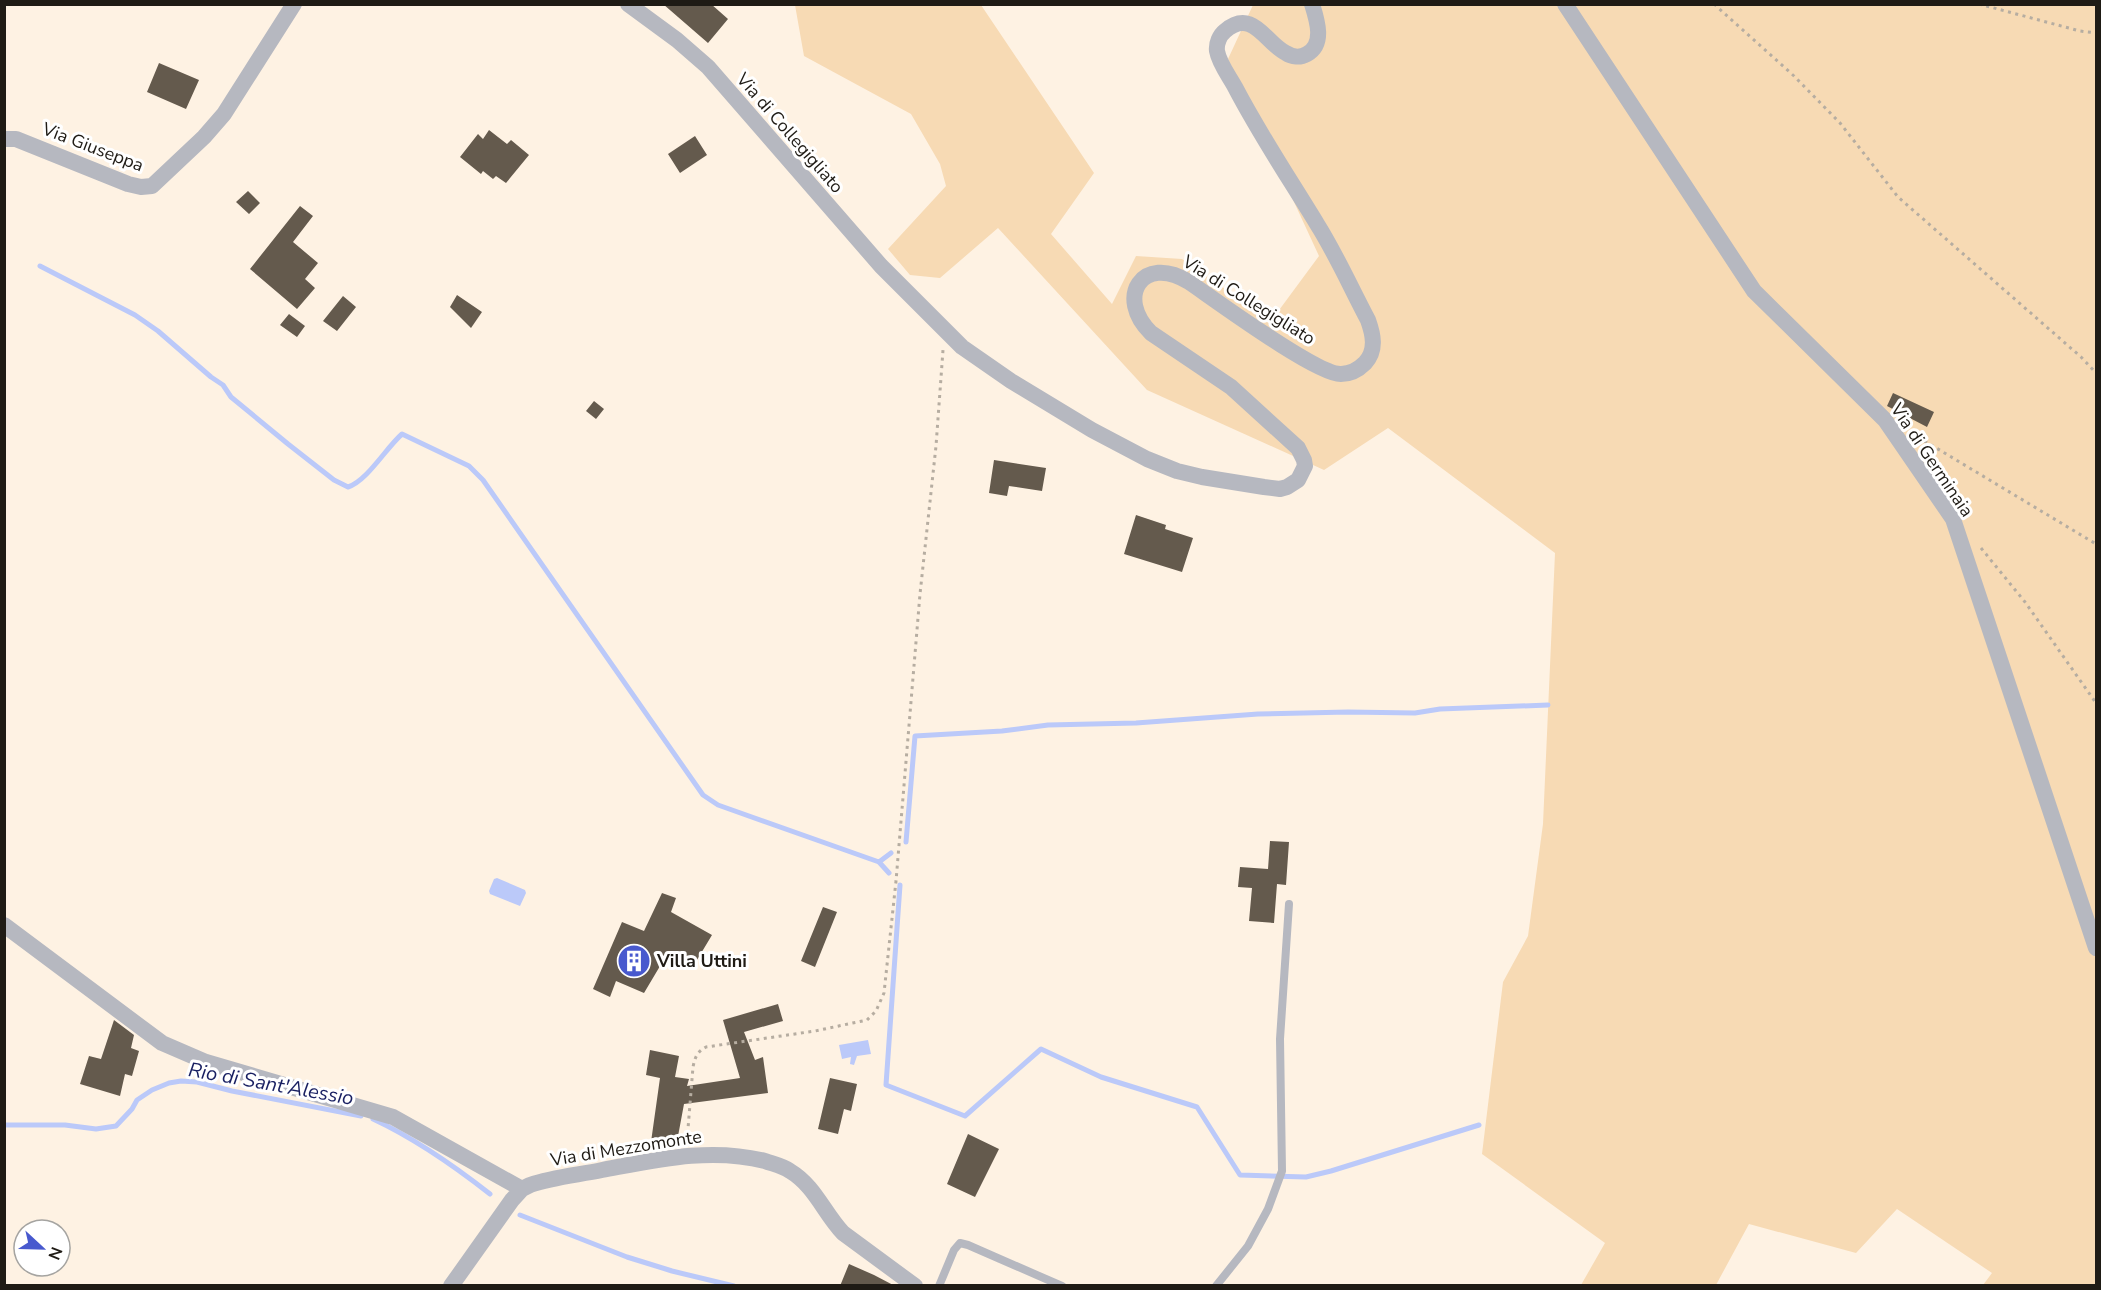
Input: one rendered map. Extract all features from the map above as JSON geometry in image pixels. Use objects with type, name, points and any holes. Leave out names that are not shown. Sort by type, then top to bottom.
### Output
[{"type":"street","name":"Via Giuseppa","points":[[4,139],[16,139],[128,184],[141,187],[152,186],[204,137],[224,114],[294,4]]},
{"type":"street","name":"Via di Collegigliato","points":[[628,4],[678,40],[708,67],[881,266],[962,347],[1011,381],[1092,430],[1147,459],[1177,471],[1202,477],[1280,489],[1293,484],[1302,474],[1305,466],[1298,448],[1231,387],[1151,333],[1135,311],[1134,295],[1137,286],[1146,275],[1152,272],[1171,273],[1295,353],[1330,372],[1340,374],[1350,372],[1362,366],[1370,358],[1373,333],[1368,320],[1318,226],[1258,132],[1217,52],[1220,36],[1238,24],[1245,24],[1258,28],[1284,53],[1295,57],[1305,56],[1313,49],[1317,40],[1318,28],[1312,4]]},
{"type":"street","name":"Via di Germinaia","points":[[1566,4],[1754,291],[1885,420],[1953,519],[2097,948]]},
{"type":"street","points":[[4,925],[162,1043],[206,1062],[393,1117],[522,1189],[451,1286]]},
{"type":"street","name":"Via di Mezzomonte","points":[[522,1189],[538,1182],[690,1154],[733,1154],[770,1163],[789,1169],[802,1179],[843,1233],[915,1286]]},
{"type":"lane","points":[[1216,1286],[1248,1246],[1268,1209],[1282,1171],[1281,1039],[1288,904]]},
{"type":"lane","points":[[939,1286],[954,1250],[960,1243],[1062,1286]]},
{"type":"path","points":[[1714,4],[1794,76],[1840,123],[1898,197],[2097,373]]},
{"type":"path","points":[[1979,4],[2080,32],[2097,33]]},
{"type":"path","points":[[690,1154],[687,1132],[691,1083],[694,1061],[700,1050],[706,1047],[815,1031],[867,1020],[876,1011],[884,993],[896,881],[920,594],[936,446],[944,331]]},
{"type":"path","points":[[1916,436],[2097,544]]},
{"type":"path","points":[[1975,542],[1990,557],[2025,602],[2097,703]]},
{"type":"shaded area","points":[[795,5],[981,5],[1094,173],[1051,234],[1112,304],[1136,256],[1182,259],[1271,321],[1319,256],[1228,59],[1253,5],[2096,5],[2096,1285],[1983,1285],[1992,1273],[1897,1209],[1856,1253],[1749,1224],[1716,1285],[1581,1285],[1605,1243],[1482,1154],[1503,982],[1528,936],[1543,824],[1555,553],[1388,428],[1324,470],[1147,390],[998,228],[940,278],[910,275],[888,249],[946,186],[940,164],[911,114],[804,56]]},
{"type":"water","points":[[497,878],[525,890],[526,893],[520,906],[490,894],[494,879]]},
{"type":"water","points":[[868,1040],[871,1054],[857,1056],[854,1065],[850,1064],[851,1057],[842,1059],[839,1045]]},
{"type":"building","points":[[663,4],[711,4],[728,19],[708,43]]},
{"type":"building","points":[[159,63],[199,80],[186,109],[147,92]]},
{"type":"building","points":[[489,130],[507,144],[511,140],[529,155],[506,183],[496,176],[493,179],[483,171],[481,174],[460,157],[478,134],[483,139]]},
{"type":"building","points":[[695,136],[707,155],[680,173],[668,154]]},
{"type":"building","points":[[248,191],[260,203],[249,214],[236,202]]},
{"type":"building","points":[[300,206],[313,216],[293,242],[318,263],[305,279],[315,288],[297,309],[250,269]]},
{"type":"building","points":[[457,295],[482,312],[471,328],[450,307]]},
{"type":"building","points":[[343,296],[356,307],[337,331],[323,321]]},
{"type":"building","points":[[289,314],[305,326],[297,337],[280,325]]},
{"type":"building","points":[[1893,393],[1934,412],[1927,427],[1887,406]]},
{"type":"building","points":[[594,401],[604,409],[596,419],[586,411]]},
{"type":"building","points":[[994,460],[1046,468],[1042,491],[1009,486],[1007,496],[989,493]]},
{"type":"building","points":[[1136,515],[1166,525],[1165,529],[1193,538],[1182,572],[1124,554]]},
{"type":"building","points":[[1270,841],[1289,842],[1286,885],[1277,884],[1274,923],[1249,921],[1252,888],[1238,887],[1240,867],[1268,869]]},
{"type":"building","name":"Villa Uttini","points":[[662,893],[676,898],[671,912],[712,935],[691,970],[666,956],[644,993],[616,981],[610,997],[593,989],[622,922],[644,931]]},
{"type":"building","points":[[823,907],[837,912],[815,967],[801,961]]},
{"type":"building","points":[[778,1004],[783,1021],[744,1032],[755,1060],[763,1057],[768,1093],[684,1104],[676,1147],[651,1142],[660,1078],[646,1075],[650,1050],[679,1056],[675,1077],[689,1079],[687,1086],[740,1078],[723,1020]]},
{"type":"building","points":[[114,1020],[134,1035],[131,1048],[139,1051],[132,1076],[125,1074],[120,1096],[80,1084],[89,1056],[101,1059]]},
{"type":"building","points":[[830,1078],[857,1084],[851,1111],[844,1109],[838,1134],[818,1129]]},
{"type":"building","points":[[968,1134],[999,1149],[975,1197],[947,1184]]},
{"type":"building","points":[[849,1264],[874,1275],[895,1286],[840,1286]]},
{"type":"waterway","points":[[40,266],[135,315],[158,331],[223,385],[231,397],[288,444],[334,480],[348,487],[362,478],[402,434],[469,466],[483,480],[703,795],[718,805],[879,862],[889,873]]},
{"type":"waterway","points":[[906,842],[915,736],[1002,731],[1048,725],[1136,723],[1258,714],[1415,713],[1440,709],[1548,705]]},
{"type":"waterway","points":[[879,862],[891,853]]},
{"type":"waterway","points":[[900,885],[886,1085],[965,1116],[1041,1049],[1101,1077],[1197,1107],[1240,1175],[1306,1177],[1479,1125]]},
{"type":"waterway","name":"Rio di Sant'Alessio","points":[[4,1125],[65,1125],[96,1129],[116,1126],[137,1100],[152,1090],[181,1081],[197,1082],[361,1116]]},
{"type":"waterway","name":"Rio di Sant'Alessio","points":[[373,1119],[434,1153],[490,1194]]},
{"type":"waterway","name":"Rio di Sant'Alessio","points":[[520,1215],[627,1257],[734,1286]]},
{"type":"place","name":"Villa Uttini","points":[[634,961]]}]
